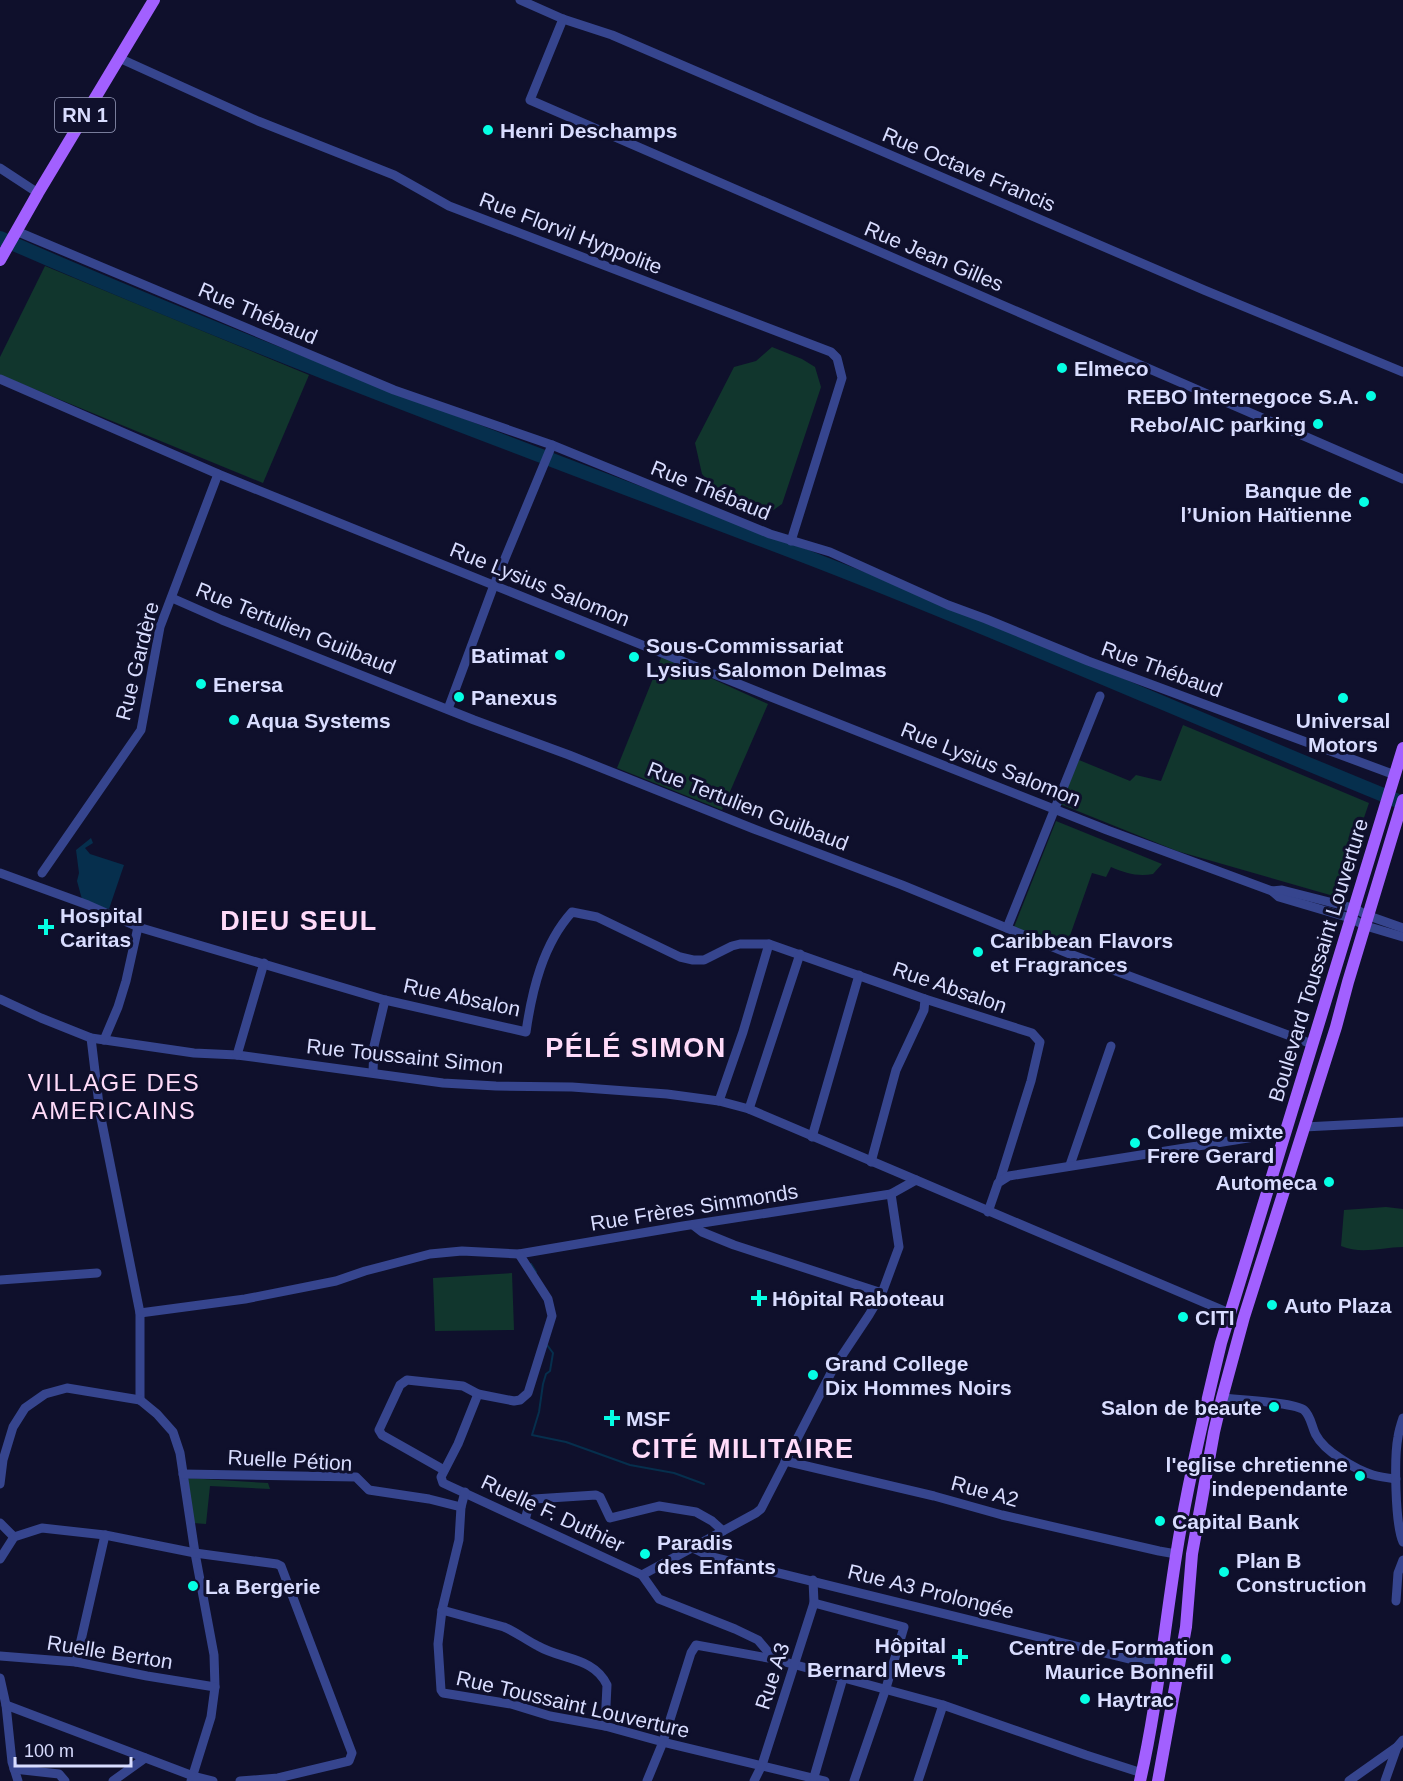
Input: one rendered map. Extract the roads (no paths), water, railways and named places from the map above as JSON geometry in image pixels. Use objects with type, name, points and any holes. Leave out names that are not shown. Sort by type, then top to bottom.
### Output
[{"type":"main road","name":"RN 1","points":[[4,251],[154,0]]},
{"type":"main road","name":"Boulevard Toussaint Louverture","points":[[1141,1777],[1176,1554],[1205,1411],[1229,1313],[1403,748]]},
{"type":"main road","name":"Boulevard Toussaint Louverture","points":[[1159,1778],[1186,1627],[1192,1554],[1222,1398],[1244,1317],[1401,806]]},
{"type":"main road","points":[[1229,1313],[1244,1317]]},
{"type":"main road","points":[[1141,1777],[1159,1778]]},
{"type":"street","name":"Rue Octave Francis","points":[[520,0],[563,19],[612,35],[1204,290],[1403,372]]},
{"type":"street","name":"Rue Jean Gilles","points":[[563,19],[531,100],[1403,479]]},
{"type":"street","name":"Rue Florvil Hyppolite","points":[[119,58],[258,121],[394,175],[448,206],[831,352],[837,358],[842,378],[791,541]]},
{"type":"street","points":[[0,168],[38,193]]},
{"type":"street","name":"Rue Thébaud","points":[[16,231],[394,390],[551,447],[770,534],[830,552],[948,605],[1088,661],[1394,777]]},
{"type":"street","name":"Rue Lysius Salomon","points":[[0,379],[218,474],[1054,808],[1272,891],[1282,890],[1352,913],[1367,921]]},
{"type":"street","points":[[448,708],[494,585],[551,447]]},
{"type":"street","name":"Rue Gardère","points":[[42,873],[141,730],[160,627],[218,474]]},
{"type":"street","name":"Rue Tertulien Guilbaud","points":[[172,598],[222,620],[902,885],[1192,1001],[1312,1044]]},
{"type":"street","points":[[1007,928],[1100,696]]},
{"type":"street","name":"Rue Absalon","points":[[0,873],[88,905],[138,927],[385,1000],[525,1032],[529,1007],[544,957],[563,922],[572,912],[597,918],[680,957],[693,960],[704,960],[740,944],[770,944],[1032,1034],[1040,1042],[1031,1081],[1000,1180]]},
{"type":"street","points":[[1367,921],[1403,928]]},
{"type":"street","points":[[1367,921],[1403,937]]},
{"type":"street","points":[[104,1040],[126,981],[138,927]]},
{"type":"street","points":[[719,1101],[770,944]]},
{"type":"street","points":[[749,1109],[800,954]]},
{"type":"street","points":[[237,1054],[264,963]]},
{"type":"street","points":[[812,1137],[859,975]]},
{"type":"street","name":"Rue Toussaint Simon","points":[[0,999],[91,1038],[194,1053],[237,1054],[443,1083],[572,1087],[667,1094],[719,1101],[749,1109],[916,1180]]},
{"type":"street","points":[[871,1162],[896,1070],[924,1010],[925,999]]},
{"type":"street","points":[[373,1072],[374,1046],[385,1000]]},
{"type":"street","points":[[91,1038],[100,1113],[140,1313],[140,1400]]},
{"type":"street","points":[[1070,1165],[1111,1046]]},
{"type":"street","points":[[1304,1127],[1403,1122]]},
{"type":"street","points":[[988,1212],[1000,1180],[1009,1176],[1285,1132]]},
{"type":"street","points":[[916,1180],[1229,1313]]},
{"type":"street","name":"Rue Frères Simmonds","points":[[140,1313],[245,1299],[336,1281],[430,1254],[462,1251],[519,1254],[693,1224],[891,1194],[916,1180]]},
{"type":"street","name":"Ruelle F. Duthier","points":[[444,1470],[441,1477],[443,1483],[642,1575],[756,1513],[761,1509],[833,1369],[882,1293],[899,1247],[891,1194]]},
{"type":"street","points":[[693,1224],[702,1232],[734,1245],[882,1293]]},
{"type":"street","points":[[478,1394],[458,1444],[444,1470],[382,1435],[379,1430],[400,1385],[407,1380],[463,1386],[478,1394],[514,1401],[520,1400],[528,1393],[552,1316],[548,1299],[519,1254]]},
{"type":"street","points":[[0,1280],[97,1273]]},
{"type":"street","points":[[0,1484],[3,1460],[13,1427],[25,1408],[45,1394],[67,1388],[140,1400],[173,1432],[180,1453],[195,1553],[214,1655],[215,1687],[210,1717],[192,1779]]},
{"type":"street","points":[[1222,1398],[1291,1405],[1305,1411],[1322,1444],[1350,1465],[1373,1475],[1396,1479]]},
{"type":"street","points":[[1403,1418],[1397,1437],[1396,1479],[1398,1521],[1403,1542]]},
{"type":"street","name":"Rue A2","points":[[785,1461],[934,1496],[1002,1515],[1176,1554]]},
{"type":"street","name":"Ruelle Pétion","points":[[183,1474],[356,1477],[369,1490],[461,1507]]},
{"type":"street","name":"Rue Toussaint Louverture","points":[[465,1492],[461,1507],[459,1540],[442,1610],[438,1644],[443,1693],[511,1704],[550,1716],[605,1726],[825,1781]]},
{"type":"street","points":[[525,1520],[529,1505],[534,1499],[596,1495],[600,1497],[609,1518],[659,1506],[696,1512],[712,1521],[723,1531]]},
{"type":"street","points":[[0,1524],[14,1537]]},
{"type":"street","points":[[0,1559],[14,1537],[42,1528],[105,1535],[195,1553],[281,1566],[352,1753],[349,1761],[278,1780],[240,1781]]},
{"type":"street","points":[[76,1662],[105,1535]]},
{"type":"street","name":"Rue A3 Prolongée","points":[[693,1548],[709,1556],[1133,1660],[1161,1659]]},
{"type":"street","points":[[1396,1601],[1398,1573],[1403,1560]]},
{"type":"street","points":[[642,1575],[659,1599],[758,1640],[774,1659]]},
{"type":"street","name":"Rue A3","points":[[754,1781],[762,1765],[814,1603],[813,1581]]},
{"type":"street","points":[[814,1603],[904,1627],[886,1689],[854,1781]]},
{"type":"street","points":[[442,1610],[504,1627],[538,1647],[590,1665],[607,1685],[605,1726]]},
{"type":"street","points":[[647,1781],[663,1742],[691,1653],[696,1646],[795,1664],[943,1705],[1086,1755],[1141,1777]]},
{"type":"street","name":"Ruelle Berton","points":[[0,1656],[76,1662],[215,1687]]},
{"type":"street","points":[[0,1678],[6,1705],[14,1769],[18,1781]]},
{"type":"street","points":[[814,1777],[843,1678]]},
{"type":"street","points":[[6,1705],[145,1758],[192,1779],[213,1781]]},
{"type":"street","points":[[918,1781],[943,1705]]},
{"type":"street","points":[[1350,1781],[1400,1744]]},
{"type":"street","points":[[1385,1781],[1400,1744]]},
{"type":"street","points":[[113,1781],[145,1758]]},
{"type":"street","points":[[14,1769],[59,1774],[64,1781]]},
{"type":"water","points":[[91,838],[93,843],[85,848],[90,854],[124,865],[109,909],[83,903],[77,881],[79,873],[76,850]]},
{"type":"waterway","points":[[0,238],[305,365],[893,591],[1403,803]]},
{"type":"waterway","points":[[531,1264],[536,1272]]},
{"type":"waterway","points":[[547,1345],[553,1353],[550,1371],[546,1374],[543,1384],[539,1412],[532,1435],[566,1442],[630,1465],[674,1473],[704,1484]]},
{"type":"place","name":"Henri Deschamps","points":[[488,130]]},
{"type":"place","name":"Elmeco","points":[[1062,368]]},
{"type":"place","name":"REBO Internegoce S.A.","points":[[1371,396]]},
{"type":"place","name":"Rebo/AIC parking","points":[[1318,424]]},
{"type":"place","name":"Banque de l’Union Haïtienne","points":[[1364,502]]},
{"type":"place","name":"Batimat","points":[[560,655]]},
{"type":"place","name":"Sous-Commissariat Lysius Salomon Delmas","points":[[634,657]]},
{"type":"place","name":"Enersa","points":[[201,684]]},
{"type":"place","name":"Panexus","points":[[459,697]]},
{"type":"place","name":"Universal Motors","points":[[1343,698]]},
{"type":"place","name":"Aqua Systems","points":[[234,720]]},
{"type":"place","name":"Hospital Caritas","points":[[46,927]]},
{"type":"place","name":"Caribbean Flavors et Fragrances","points":[[978,952]]},
{"type":"place","name":"College mixte Frere Gerard","points":[[1135,1143]]},
{"type":"place","name":"Automeca","points":[[1329,1182]]},
{"type":"place","name":"Hôpital Raboteau","points":[[759,1298]]},
{"type":"place","name":"Auto Plaza","points":[[1272,1305]]},
{"type":"place","name":"CITI","points":[[1183,1317]]},
{"type":"place","name":"Grand College Dix Hommes Noirs","points":[[813,1375]]},
{"type":"place","name":"Salon de beaute","points":[[1274,1407]]},
{"type":"place","name":"MSF","points":[[612,1418]]},
{"type":"place","name":"l'eglise chretienne independante","points":[[1360,1476]]},
{"type":"place","name":"Capital Bank","points":[[1160,1521]]},
{"type":"place","name":"Paradis des Enfants","points":[[645,1554]]},
{"type":"place","name":"Plan B Construction","points":[[1224,1572]]},
{"type":"place","name":"La Bergerie","points":[[193,1586]]},
{"type":"place","name":"Hôpital Bernard Mevs","points":[[960,1657]]},
{"type":"place","name":"Centre de Formation Maurice Bonnefil","points":[[1226,1659]]},
{"type":"place","name":"Haytrac","points":[[1085,1699]]},
{"type":"district","name":"DIEU SEUL","points":[[299,921]]},
{"type":"district","name":"PÉLÉ SIMON","points":[[636,1048]]},
{"type":"district","name":"VILLAGE DES AMERICAINS","points":[[114,1096]]},
{"type":"district","name":"CITÉ MILITAIRE","points":[[743,1449]]}]
